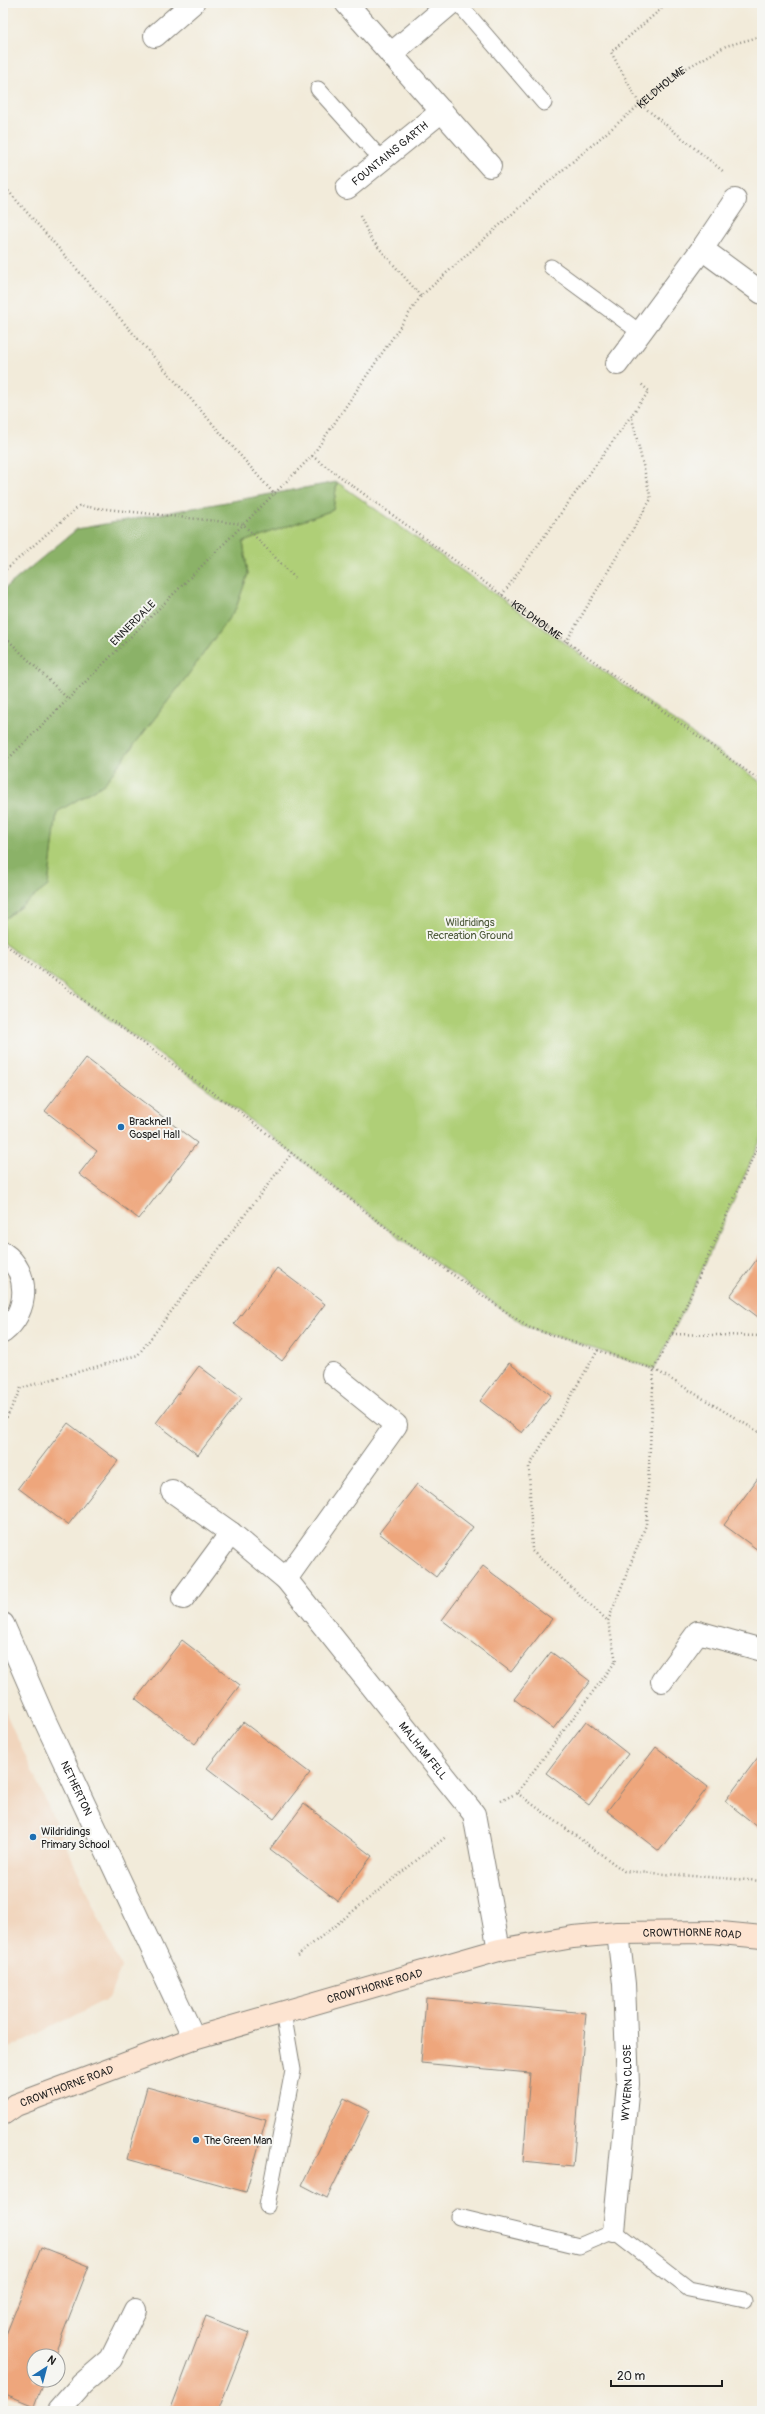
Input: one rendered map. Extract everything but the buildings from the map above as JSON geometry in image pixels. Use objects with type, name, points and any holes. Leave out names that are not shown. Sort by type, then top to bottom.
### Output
[{"type":"street","points":[[155,36],[194,3]]},
{"type":"street","points":[[346,3],[490,166]]},
{"type":"street","points":[[391,54],[451,3]]},
{"type":"street","name":"FOUNTAINS GARTH","points":[[347,188],[442,111]]},
{"type":"street","points":[[617,364],[702,249],[735,200]]},
{"type":"street","points":[[702,249],[762,293]]},
{"type":"street","points":[[3,1253],[10,1257],[22,1278],[24,1295],[20,1312],[11,1326],[3,1332]]},
{"type":"street","points":[[286,1579],[396,1425],[333,1374]]},
{"type":"street","name":"MALHAM FELL","points":[[172,1491],[232,1533],[286,1579],[474,1814],[499,1950]]},
{"type":"street","points":[[182,1598],[232,1533]]},
{"type":"street","name":"NETHERTON","points":[[3,1624],[46,1722],[194,2038]]},
{"type":"street","points":[[662,1681],[698,1632],[762,1650]]},
{"type":"street","name":"CROWTHORNE ROAD","points":[[3,2114],[16,2105],[43,2094],[194,2038],[499,1950],[573,1937],[618,1933],[711,1932],[762,1938]]},
{"type":"street","name":"WYVERN CLOSE","points":[[614,2231],[628,2084],[624,1984],[618,1933]]},
{"type":"street","points":[[58,2411],[82,2384],[111,2359],[135,2310]]},
{"type":"lane","points":[[458,3],[544,103]]},
{"type":"lane","points":[[318,89],[382,160]]},
{"type":"lane","points":[[551,267],[641,333]]},
{"type":"lane","points":[[267,2206],[292,2070],[283,2012]]},
{"type":"lane","points":[[459,2217],[579,2246],[614,2231],[688,2289],[744,2300]]},
{"type":"path","points":[[639,103],[611,52],[668,3]]},
{"type":"path","name":"KELDHOLME","points":[[726,173],[639,103],[676,74],[726,46],[762,36]]},
{"type":"path","name":"ENNERDALE","points":[[3,764],[243,524],[275,495],[312,456],[422,296],[532,196],[639,103]]},
{"type":"path","points":[[3,185],[275,495]]},
{"type":"path","name":"FOUNTAINS GARTH","points":[[347,188],[371,239],[422,296]]},
{"type":"path","points":[[502,595],[649,391],[617,364]]},
{"type":"path","points":[[566,642],[651,499],[631,414]]},
{"type":"path","name":"KELDHOLME","points":[[312,456],[566,642],[762,782]]},
{"type":"path","points":[[3,572],[79,506],[243,524],[295,578]]},
{"type":"path","points":[[3,635],[68,699]]},
{"type":"path","points":[[3,943],[241,1113],[389,1230],[528,1327],[654,1369],[762,1434]]},
{"type":"path","points":[[297,1956],[474,1814],[517,1792],[616,1661],[608,1621],[646,1525],[654,1369],[672,1334],[762,1137]]},
{"type":"path","points":[[3,1425],[21,1388],[138,1355],[292,1153]]},
{"type":"path","points":[[672,1334],[762,1336]]},
{"type":"path","points":[[598,1350],[528,1467],[532,1551],[608,1621]]},
{"type":"path","points":[[517,1792],[624,1871],[762,1881]]},
{"type":"shaded area","name":"Wildridings Primary School","points":[[3,1707],[121,1967],[109,1998],[3,2051]]},
{"type":"green space","name":"Wildridings Recreation Ground","points":[[337,482],[762,783],[762,1137],[683,1312],[654,1369],[528,1327],[389,1230],[241,1113],[3,943],[3,920],[48,886],[57,812],[104,784],[188,675],[236,608],[248,574],[243,542],[333,510]]},
{"type":"green space","points":[[337,482],[333,510],[243,542],[248,574],[236,608],[188,675],[104,784],[57,812],[48,886],[3,920],[3,590],[77,529]]},
{"type":"place","name":"Bracknell Gospel Hall","points":[[121,1127]]},
{"type":"place","name":"Wildridings Primary School","points":[[33,1837]]},
{"type":"place","name":"The Green Man","points":[[196,2140]]}]
